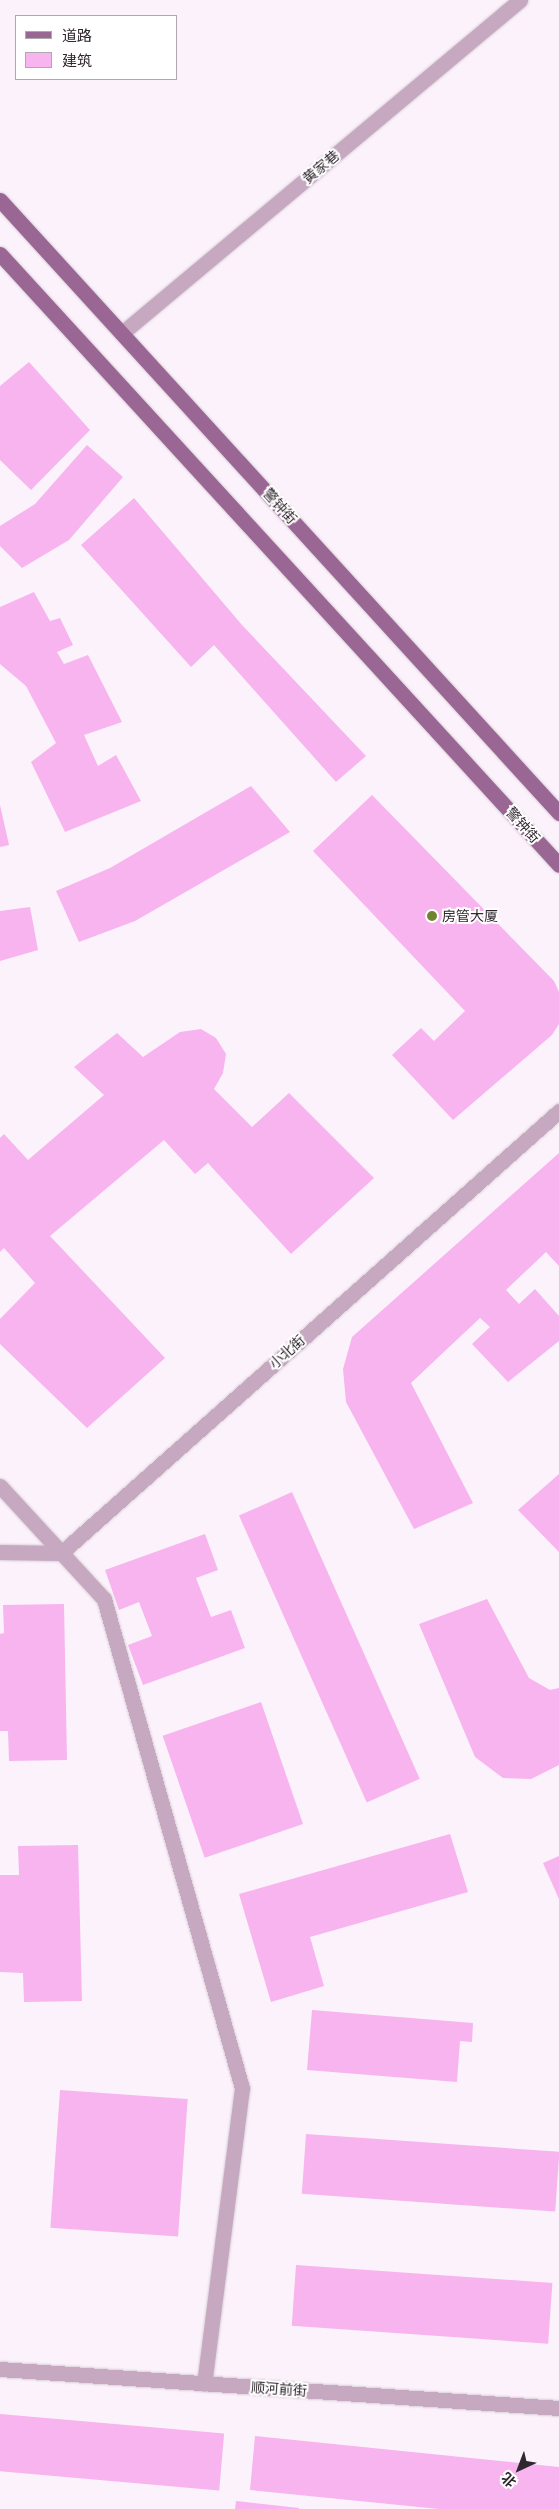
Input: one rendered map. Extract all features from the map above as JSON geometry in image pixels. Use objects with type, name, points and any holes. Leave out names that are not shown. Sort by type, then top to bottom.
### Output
[{"type":"main road","name":"警钟街","points":[[0,200],[559,813]]},
{"type":"main road","name":"警钟街","points":[[0,254],[374,659],[559,865]]},
{"type":"street","name":"黄家巷","points":[[122,333],[520,0]]},
{"type":"street","name":"小北街","points":[[61,1553],[559,1111]]},
{"type":"street","points":[[0,1486],[104,1599],[242,2088],[204,2384]]},
{"type":"street","points":[[0,1552],[61,1553]]},
{"type":"street","name":"顺河前街","points":[[0,2369],[559,2408]]},
{"type":"building","points":[[29,362],[90,430],[31,490],[0,460],[0,386]]},
{"type":"building","points":[[87,445],[123,477],[69,540],[22,568],[0,546],[0,526],[35,504]]},
{"type":"building","points":[[134,498],[242,625],[366,756],[336,782],[214,645],[191,667],[81,545]]},
{"type":"building","points":[[34,592],[50,621],[60,618],[73,645],[57,652],[64,664],[88,655],[122,722],[84,735],[98,766],[116,755],[141,801],[65,832],[31,762],[56,743],[26,686],[0,664],[0,607]]},
{"type":"building","points":[[251,786],[290,832],[135,921],[79,942],[56,891],[110,868]]},
{"type":"building","name":"房管大厦","points":[[372,795],[554,981],[559,992],[559,1024],[552,1035],[453,1120],[392,1055],[421,1028],[434,1041],[465,1011],[313,851]]},
{"type":"building","points":[[0,805],[9,845],[0,847]]},
{"type":"building","points":[[30,907],[38,950],[0,961],[0,911]]},
{"type":"building","points":[[201,1029],[216,1038],[226,1054],[223,1073],[214,1089],[252,1127],[289,1093],[374,1178],[291,1254],[208,1163],[195,1174],[164,1140],[50,1236],[165,1358],[87,1428],[0,1344],[0,1319],[35,1283],[4,1248],[0,1252],[0,1138],[4,1134],[28,1160],[104,1095],[74,1067],[117,1033],[143,1057],[180,1032]]},
{"type":"building","points":[[559,1153],[559,1266],[546,1252],[506,1290],[519,1304],[535,1289],[559,1316],[559,1341],[508,1382],[472,1344],[490,1327],[480,1318],[411,1383],[473,1503],[414,1529],[346,1402],[343,1369],[352,1337]]},
{"type":"building","points":[[559,1474],[559,1552],[518,1510]]},
{"type":"building","points":[[292,1492],[420,1779],[367,1802],[239,1516]]},
{"type":"building","points":[[205,1534],[218,1570],[196,1578],[211,1617],[231,1610],[245,1648],[143,1685],[128,1645],[152,1636],[139,1602],[119,1610],[105,1570]]},
{"type":"building","points":[[487,1599],[529,1678],[550,1690],[559,1688],[559,1765],[531,1779],[503,1778],[475,1757],[419,1624]]},
{"type":"building","points":[[64,1604],[67,1760],[9,1761],[8,1731],[0,1731],[0,1634],[4,1633],[3,1605]]},
{"type":"building","points":[[261,1702],[303,1824],[205,1858],[163,1736]]},
{"type":"building","points":[[450,1834],[468,1892],[310,1937],[324,1986],[271,2002],[239,1894]]},
{"type":"building","points":[[78,1845],[82,2001],[24,2002],[23,1973],[0,1972],[0,1875],[19,1875],[18,1846]]},
{"type":"building","points":[[559,1856],[559,1899],[543,1863]]},
{"type":"building","points":[[312,2010],[473,2023],[472,2042],[460,2041],[457,2082],[307,2070]]},
{"type":"building","points":[[60,2090],[188,2099],[178,2237],[50,2228]]},
{"type":"building","points":[[306,2134],[559,2152],[555,2212],[302,2194]]},
{"type":"building","points":[[296,2265],[552,2283],[548,2344],[292,2326]]},
{"type":"building","points":[[0,2414],[224,2434],[219,2490],[0,2471]]},
{"type":"building","points":[[255,2436],[559,2467],[559,2509],[439,2509],[250,2490]]},
{"type":"building","points":[[236,2501],[299,2508],[299,2509],[235,2509]]},
{"type":"place","name":"房管大厦","points":[[432,916]]}]
